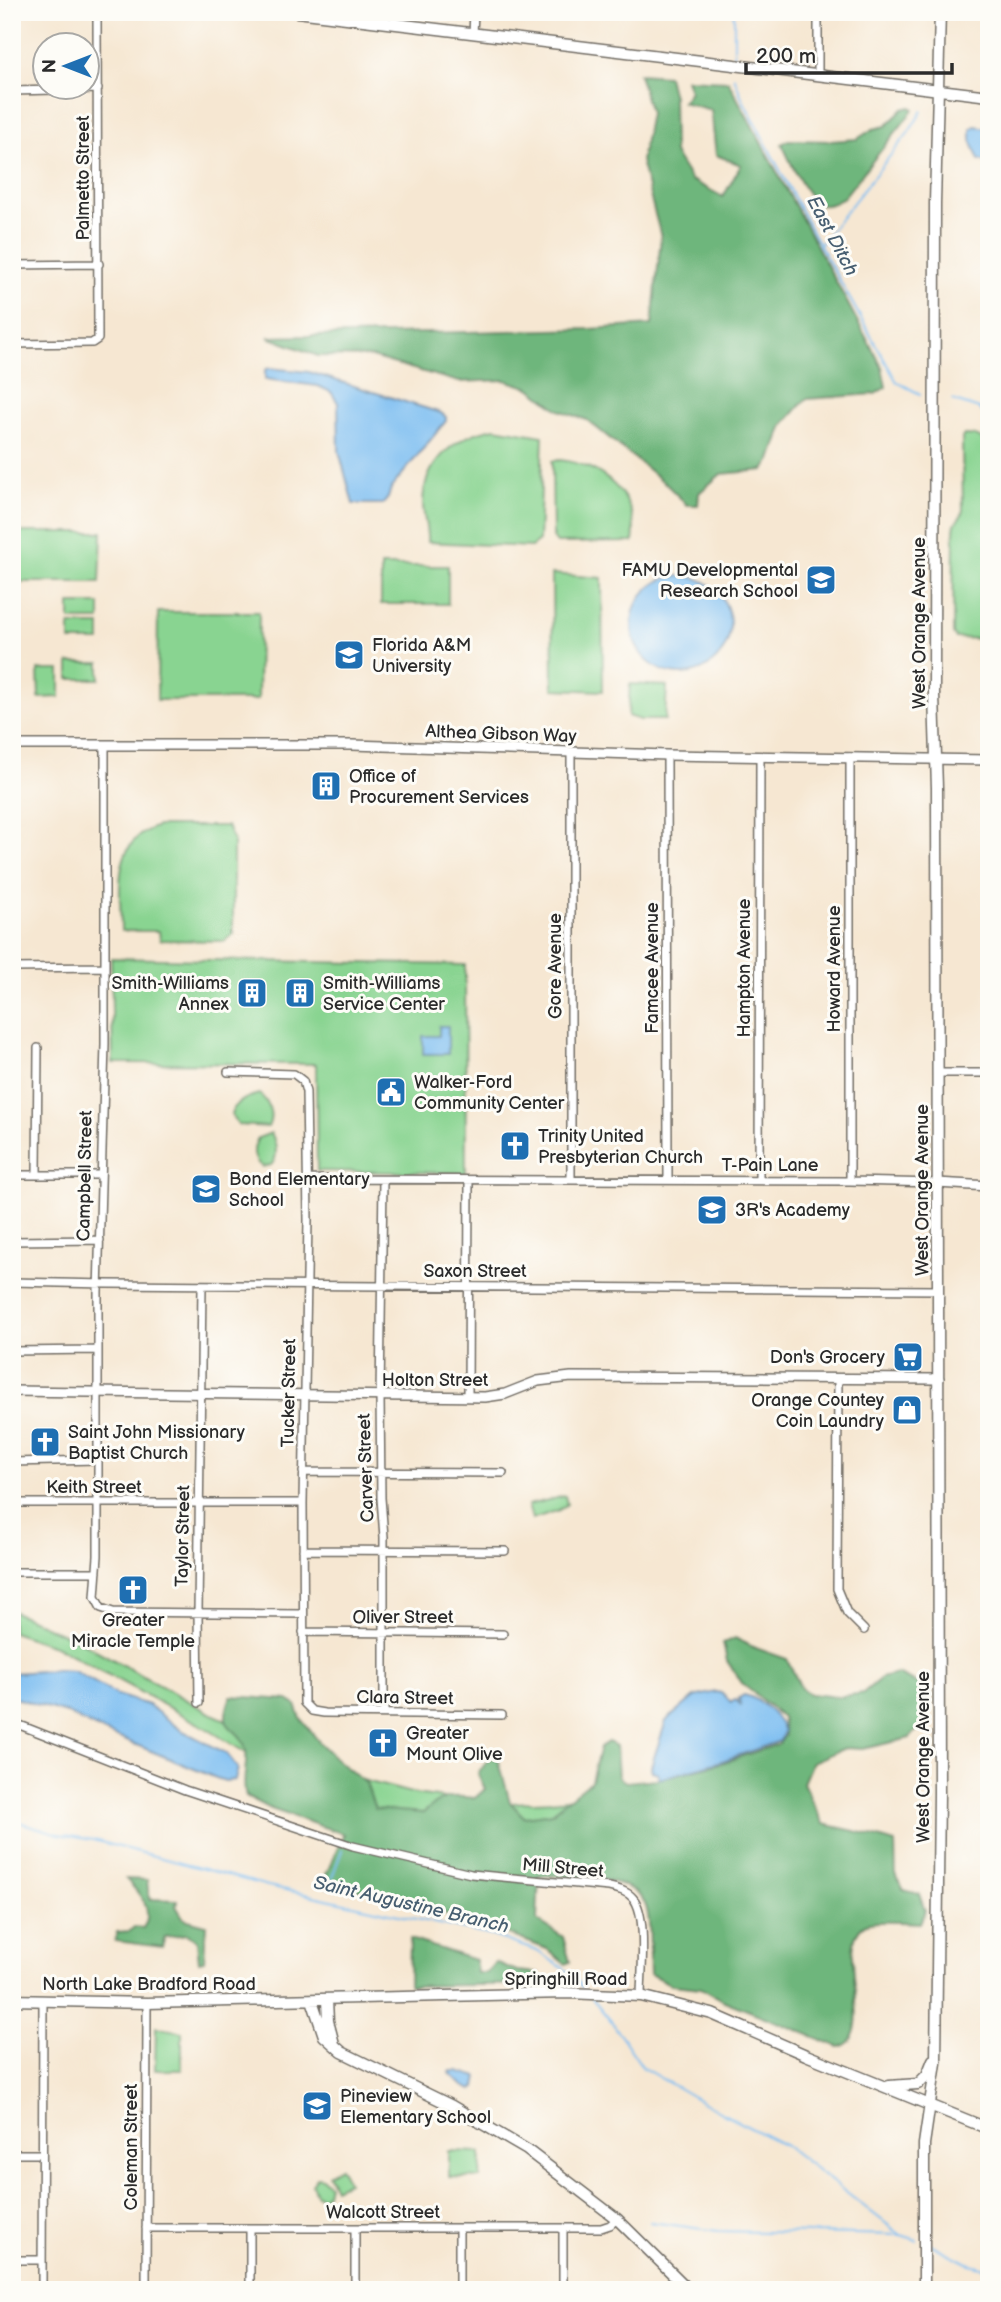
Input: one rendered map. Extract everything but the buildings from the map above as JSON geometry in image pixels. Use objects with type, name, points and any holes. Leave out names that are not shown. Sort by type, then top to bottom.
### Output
[{"type":"main road","points":[[297,12],[989,96]]},
{"type":"main road","name":"West Orange Avenue","points":[[924,2290],[924,2144],[937,2048],[940,1671],[934,695],[937,89],[940,12]]},
{"type":"main road","name":"Springhill Road","points":[[285,2000],[567,1993],[641,1996],[712,2014],[989,2129]]},
{"type":"main road","name":"North Lake Bradford Road","points":[[12,2000],[147,2003],[285,2000]]},
{"type":"main road","points":[[312,2000],[324,2036],[356,2061],[408,2083],[490,2127],[555,2170],[617,2219],[689,2290]]},
{"type":"main road","points":[[327,2000],[328,2021],[334,2044]]},
{"type":"main road","points":[[881,2085],[919,2084],[929,2071],[937,2048]]},
{"type":"street","name":"Palmetto Street","points":[[97,12],[97,32]]},
{"type":"street","points":[[473,34],[474,12]]},
{"type":"street","points":[[818,12],[818,75]]},
{"type":"street","points":[[12,91],[32,91]]},
{"type":"street","name":"Palmetto Street","points":[[12,344],[95,342],[98,339],[98,102]]},
{"type":"street","points":[[12,265],[99,264]]},
{"type":"street","name":"Althea Gibson Way","points":[[12,745],[352,745],[667,755],[989,760]]},
{"type":"street","name":"Campbell Street","points":[[105,746],[105,1044],[95,1597],[99,1606],[113,1612],[198,1613]]},
{"type":"street","name":"Gore Avenue","points":[[571,752],[571,1180]]},
{"type":"street","name":"Famcee Avenue","points":[[667,755],[668,1180]]},
{"type":"street","name":"Hampton Avenue","points":[[759,1180],[760,756]]},
{"type":"street","name":"Howard Avenue","points":[[850,757],[850,1181]]},
{"type":"street","points":[[12,968],[105,967]]},
{"type":"street","points":[[37,1175],[38,1048]]},
{"type":"street","name":"Tucker Street","points":[[228,1072],[277,1072],[300,1077],[307,1099],[303,1632],[304,1703],[309,1709]]},
{"type":"street","points":[[937,1073],[989,1073]]},
{"type":"street","points":[[12,1175],[101,1175]]},
{"type":"street","name":"T-Pain Lane","points":[[308,1179],[937,1183]]},
{"type":"street","name":"Carver Street","points":[[383,1180],[380,1396],[384,1713]]},
{"type":"street","points":[[468,1397],[469,1180]]},
{"type":"street","points":[[937,1183],[989,1186]]},
{"type":"street","points":[[12,1241],[100,1240]]},
{"type":"street","name":"Saxon Street","points":[[12,1282],[938,1290]]},
{"type":"street","name":"Taylor Street","points":[[199,1703],[202,1285]]},
{"type":"street","points":[[12,1352],[98,1350]]},
{"type":"street","name":"Holton Street","points":[[12,1391],[468,1397],[497,1396],[538,1381],[571,1377],[939,1379]]},
{"type":"street","points":[[838,1378],[837,1589],[847,1612],[864,1630]]},
{"type":"street","points":[[12,1462],[97,1460]]},
{"type":"street","points":[[303,1472],[503,1473]]},
{"type":"street","name":"Keith Street","points":[[12,1503],[303,1503]]},
{"type":"street","points":[[303,1550],[505,1551]]},
{"type":"street","points":[[12,1572],[97,1572]]},
{"type":"street","points":[[198,1613],[303,1614]]},
{"type":"street","name":"Oliver Street","points":[[303,1632],[503,1634]]},
{"type":"street","name":"Clara Street","points":[[309,1709],[324,1713],[502,1715]]},
{"type":"street","name":"Mill Street","points":[[12,1721],[170,1784],[323,1837],[471,1874],[609,1887],[630,1895],[637,1904],[640,1920],[641,1996]]},
{"type":"street","points":[[42,2290],[43,2000]]},
{"type":"street","name":"Coleman Street","points":[[146,2290],[147,2003]]},
{"type":"street","points":[[12,2154],[42,2154]]},
{"type":"street","name":"Walcott Street","points":[[146,2228],[605,2228],[617,2219]]},
{"type":"street","points":[[250,2228],[250,2290]]},
{"type":"street","points":[[355,2228],[355,2290]]},
{"type":"street","points":[[459,2228],[459,2290]]},
{"type":"street","points":[[563,2228],[563,2290]]},
{"type":"street","points":[[12,2260],[42,2260]]},
{"type":"green space","points":[[639,74],[668,76],[673,97],[674,153],[691,180],[723,197],[741,165],[716,155],[711,110],[682,102],[690,91],[686,79],[728,81],[882,367],[886,387],[875,394],[806,399],[783,425],[771,460],[764,470],[721,474],[699,493],[698,505],[687,505],[665,483],[587,420],[559,410],[530,388],[505,380],[459,382],[371,357],[318,356],[268,337],[652,325],[661,237],[641,161],[650,113]]},
{"type":"green space","points":[[903,109],[914,109],[843,198],[822,205],[810,197],[782,144],[788,140],[857,139],[873,129],[886,126]]},
{"type":"green space","points":[[495,428],[543,436],[539,541],[531,547],[427,542],[423,509],[424,489],[435,463],[455,444],[467,437]]},
{"type":"green space","points":[[964,435],[980,438],[989,452],[989,639],[956,638],[953,634],[954,530],[963,513]]},
{"type":"green space","points":[[560,460],[590,468],[615,486],[630,510],[634,525],[633,542],[557,543],[553,538],[552,461]]},
{"type":"green space","points":[[12,532],[102,532],[100,582],[12,582]]},
{"type":"green space","points":[[381,566],[448,566],[448,604],[381,604]]},
{"type":"green space","points":[[552,574],[602,578],[603,691],[553,689]]},
{"type":"green space","points":[[70,604],[100,604],[100,620],[70,620]]},
{"type":"green space","points":[[158,612],[259,612],[258,700],[157,700]]},
{"type":"green space","points":[[70,625],[100,625],[100,641],[70,641]]},
{"type":"green space","points":[[69,663],[100,663],[100,679],[69,679]]},
{"type":"green space","points":[[38,670],[60,670],[60,697],[39,698]]},
{"type":"green space","points":[[630,684],[667,686],[665,720],[640,720],[628,716]]},
{"type":"green space","points":[[158,826],[227,826],[233,840],[233,934],[225,941],[160,940],[159,931],[121,931],[120,884],[125,855],[132,843],[143,833]]},
{"type":"green space","name":"Walker-Ford Community Center","points":[[111,958],[465,965],[466,1173],[317,1171],[316,1064],[113,1063]]},
{"type":"green space","points":[[259,1094],[270,1109],[268,1127],[239,1125],[231,1115],[235,1107]]},
{"type":"green space","points":[[271,1133],[276,1154],[274,1162],[262,1167],[254,1154],[255,1146],[258,1138]]},
{"type":"green space","points":[[565,1496],[567,1504],[559,1510],[532,1519],[528,1505]]},
{"type":"green space","points":[[12,1611],[83,1643],[210,1713],[325,1770],[415,1794],[488,1804],[555,1801],[633,1787],[643,1887],[365,1841],[246,1753],[201,1725],[57,1647],[12,1632]]},
{"type":"green space","points":[[735,1638],[787,1659],[801,1688],[810,1694],[839,1697],[863,1693],[881,1678],[897,1674],[921,1685],[927,1719],[910,1738],[862,1749],[845,1748],[812,1762],[803,1783],[823,1824],[895,1843],[896,1877],[904,1890],[919,1894],[925,1911],[920,1923],[871,1923],[866,1924],[857,1934],[853,1949],[856,2027],[851,2040],[839,2047],[722,2000],[701,1988],[672,1985],[650,1974],[649,1928],[645,1904],[637,1894],[613,1882],[539,1875],[537,1920],[563,1937],[570,1962],[565,1964],[547,1949],[484,1925],[324,1879],[344,1834],[271,1809],[246,1796],[246,1751],[239,1736],[227,1723],[226,1717],[231,1696],[288,1700],[296,1705],[301,1719],[321,1744],[366,1783],[375,1809],[423,1813],[447,1798],[475,1798],[485,1789],[478,1774],[488,1760],[498,1758],[510,1802],[524,1817],[551,1813],[591,1781],[600,1747],[608,1742],[616,1746],[618,1777],[626,1782],[657,1779],[721,1763],[779,1744],[785,1735],[782,1717],[742,1683],[727,1661],[723,1643]]},
{"type":"green space","points":[[126,1879],[147,1880],[149,1899],[177,1900],[176,1906],[184,1919],[206,1925],[204,1961],[199,1962],[197,1941],[187,1934],[165,1937],[162,1947],[115,1941],[117,1932],[130,1931],[134,1927],[143,1928],[146,1921],[144,1902]]},
{"type":"green space","points":[[410,1939],[475,1960],[477,1973],[487,1973],[495,1962],[517,1971],[538,1973],[540,1984],[409,1986]]},
{"type":"green space","points":[[156,2027],[182,2032],[182,2070],[155,2070]]},
{"type":"green space","points":[[449,2151],[481,2152],[480,2178],[449,2177]]},
{"type":"green space","points":[[340,2167],[348,2182],[335,2188],[328,2174]]},
{"type":"green space","points":[[317,2177],[329,2184],[327,2193],[322,2198],[316,2194],[312,2184]]},
{"type":"water","points":[[975,126],[989,128],[987,162],[979,160],[971,140],[971,129]]},
{"type":"water","points":[[269,368],[309,372],[441,413],[446,417],[446,421],[391,488],[383,504],[353,504],[339,451],[338,403],[331,392],[318,386],[265,379],[265,370]]},
{"type":"water","points":[[681,576],[700,580],[716,590],[726,606],[730,625],[726,644],[716,660],[700,670],[681,674],[662,670],[646,660],[636,644],[632,625],[636,606],[646,590],[662,580]]},
{"type":"water","points":[[439,1026],[448,1026],[448,1054],[423,1054],[423,1036],[439,1036]]},
{"type":"water","points":[[74,1671],[117,1695],[148,1705],[181,1730],[226,1753],[238,1768],[235,1780],[216,1778],[66,1713],[12,1697],[12,1673]]},
{"type":"water","points":[[716,1692],[731,1702],[736,1700],[740,1704],[739,1698],[744,1695],[763,1704],[784,1731],[780,1741],[659,1779],[658,1773],[652,1771],[651,1767],[666,1721],[694,1697]]},
{"type":"water","points":[[451,2071],[478,2077],[476,2087],[472,2090],[463,2086]]},
{"type":"waterway","name":"East Ditch","points":[[734,12],[734,56]]},
{"type":"waterway","name":"East Ditch","points":[[734,77],[743,100],[816,239],[897,382],[920,394]]},
{"type":"waterway","points":[[821,243],[909,132],[922,111]]},
{"type":"waterway","name":"East Ditch","points":[[952,400],[979,409],[989,418]]},
{"type":"waterway","name":"Saint Augustine Branch","points":[[12,1820],[268,1886],[493,1936],[537,1951],[569,1972],[583,1988]]},
{"type":"waterway","points":[[328,1888],[342,1850]]},
{"type":"waterway","name":"Saint Augustine Branch","points":[[592,1998],[643,2068],[786,2146],[901,2235],[917,2240]]},
{"type":"waterway","points":[[650,2222],[718,2231],[900,2235]]},
{"type":"waterway","name":"Saint Augustine Branch","points":[[930,2244],[967,2263],[989,2269]]},
{"type":"place","name":"FAMU Developmental Research School","points":[[821,580]]},
{"type":"place","name":"Florida A&M University","points":[[349,655]]},
{"type":"place","name":"Office of Procurement Services","points":[[326,786]]},
{"type":"place","name":"Smith-Williams Annex","points":[[252,993]]},
{"type":"place","name":"Smith-Williams Service Center","points":[[300,993]]},
{"type":"place","name":"Walker-Ford Community Center","points":[[391,1092]]},
{"type":"place","name":"Trinity United Presbyterian Church","points":[[515,1146]]},
{"type":"place","name":"Bond Elementary School","points":[[206,1189]]},
{"type":"place","name":"3R's Academy","points":[[712,1210]]},
{"type":"place","name":"Don's Grocery","points":[[908,1357]]},
{"type":"place","name":"Orange Countey Coin Laundry","points":[[907,1410]]},
{"type":"place","name":"Saint John Missionary Baptist Church","points":[[45,1442]]},
{"type":"place","name":"Greater Miracle Temple","points":[[133,1590]]},
{"type":"place","name":"Greater Mount Olive","points":[[383,1743]]},
{"type":"place","name":"Pineview Elementary School","points":[[317,2106]]}]
